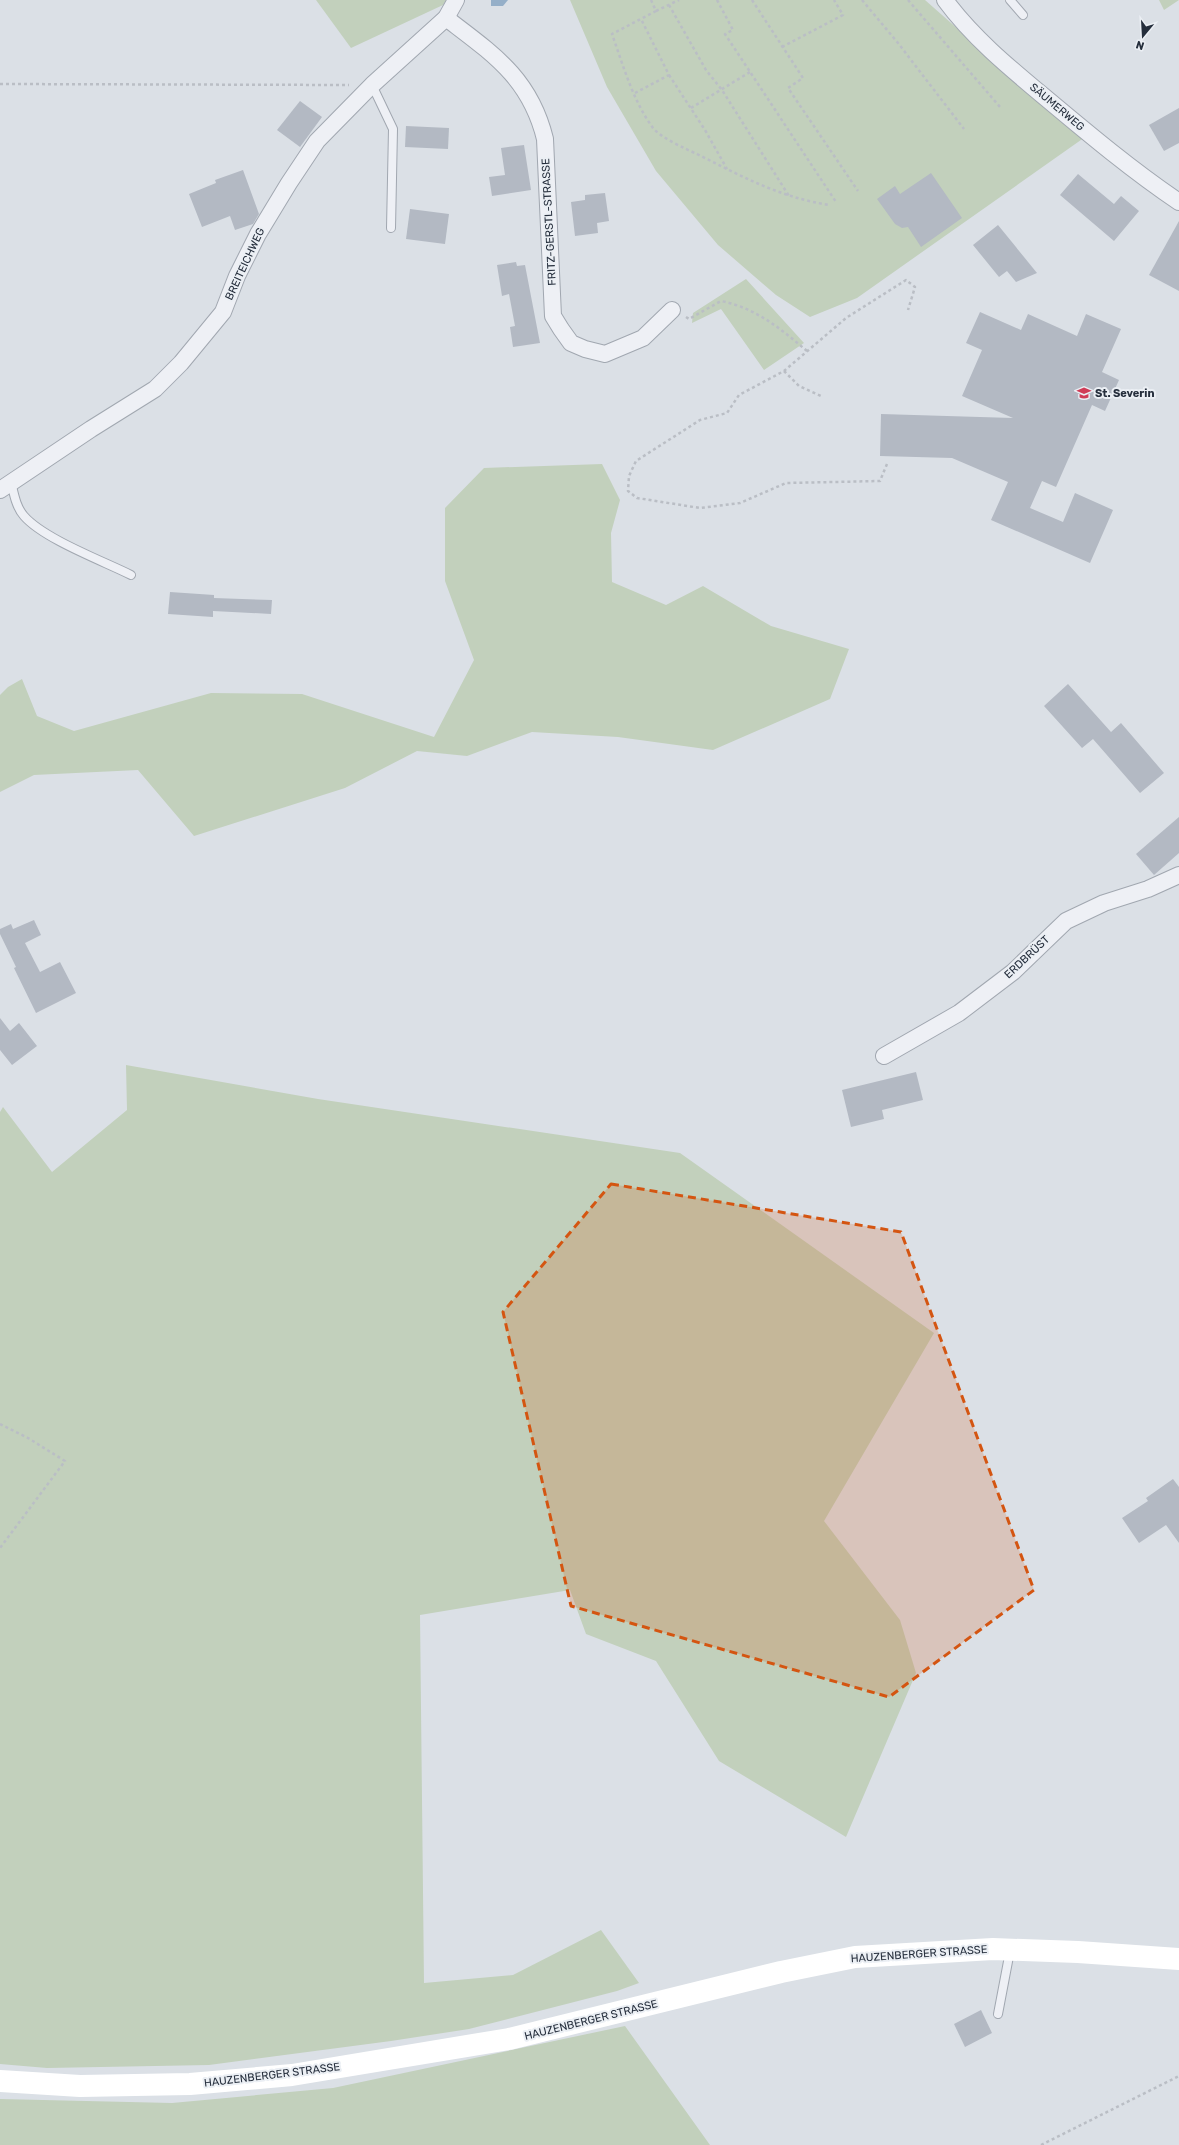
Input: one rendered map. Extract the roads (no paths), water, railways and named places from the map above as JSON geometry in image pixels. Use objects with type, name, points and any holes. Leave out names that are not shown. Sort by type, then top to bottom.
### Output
[{"type":"main road","name":"HAUZENBERGER STRASSE","points":[[0,2082],[80,2086],[190,2084],[292,2075],[510,2039],[781,1972],[854,1957],[1011,1950],[1078,1952],[1179,1960]]},
{"type":"street","name":"BREITEICHWEG","points":[[6,486],[91,429],[155,389],[181,363],[223,312],[237,276],[258,234],[288,183],[317,142],[372,86],[446,18],[456,0]]},
{"type":"street","name":"SÄUMERWEG","points":[[945,0],[960,21],[1028,83],[1105,148],[1179,202]]},
{"type":"street","name":"FRITZ-GERSTL-STRASSE","points":[[446,18],[488,50],[513,74],[531,100],[540,119],[545,139],[553,316],[564,334],[571,343],[585,349],[606,354],[643,338],[672,310]]},
{"type":"street","name":"ERDBRÜST","points":[[884,1056],[960,1013],[1013,972],[1066,921],[1104,903],[1148,889],[1179,876]]},
{"type":"lane","points":[[1010,0],[1023,15]]},
{"type":"lane","points":[[372,86],[393,129],[391,228]]},
{"type":"lane","points":[[6,486],[24,516],[40,530],[131,575]]},
{"type":"lane","points":[[998,2014],[1011,1950]]},
{"type":"water","points":[[491,0],[508,0],[503,6],[491,6]]},
{"type":"place","name":"St. Severin","points":[[1084,393]]}]
